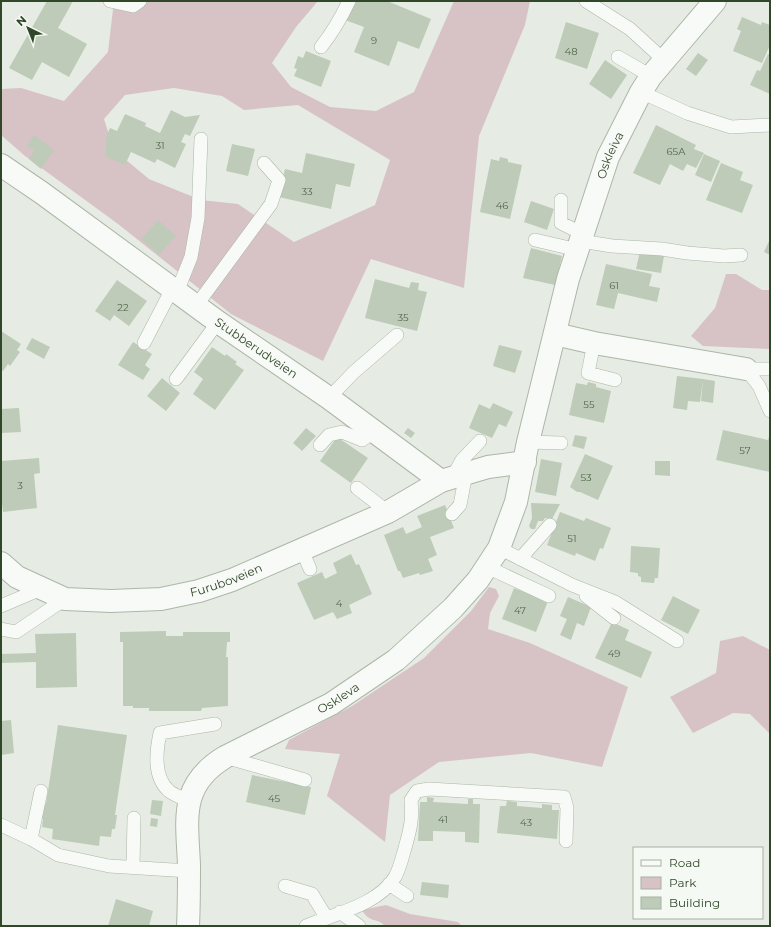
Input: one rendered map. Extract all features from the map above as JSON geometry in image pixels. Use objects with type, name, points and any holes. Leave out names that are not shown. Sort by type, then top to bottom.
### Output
[{"type":"street","name":"Oskleiva","points":[[526,452],[568,280],[608,157],[652,76],[715,1]]},
{"type":"street","name":"Stubberudveien","points":[[1,164],[218,322],[329,398],[374,432],[453,477]]},
{"type":"street","points":[[555,334],[693,366],[746,369]]},
{"type":"street","points":[[453,477],[488,467],[526,452]]},
{"type":"street","name":"Oskleva","points":[[188,926],[189,871],[187,815],[189,802],[197,783],[213,765],[225,757],[331,704],[396,660],[453,608],[478,580],[499,548],[516,502],[526,452]]},
{"type":"street","name":"Furuboveien","points":[[1,564],[18,577],[65,599],[111,601],[161,599],[199,591],[306,559],[453,477]]},
{"type":"lane","points":[[110,1],[133,6],[140,1]]},
{"type":"lane","points":[[321,47],[333,31],[349,1]]},
{"type":"lane","points":[[586,1],[630,29],[652,76]]},
{"type":"lane","points":[[618,57],[652,76],[687,112],[731,127],[770,125]]},
{"type":"lane","points":[[144,343],[191,258],[198,218],[201,139]]},
{"type":"lane","points":[[196,306],[271,204],[279,180],[264,163]]},
{"type":"lane","points":[[561,200],[561,223],[580,242]]},
{"type":"lane","points":[[535,240],[580,242],[724,256],[741,255]]},
{"type":"lane","points":[[176,379],[218,322]]},
{"type":"lane","points":[[329,398],[354,372],[397,334]]},
{"type":"lane","points":[[594,343],[588,373],[615,380]]},
{"type":"lane","points":[[746,369],[770,369]]},
{"type":"lane","points":[[746,369],[759,386],[770,411]]},
{"type":"lane","points":[[320,445],[329,435],[342,432],[362,440],[374,432]]},
{"type":"lane","points":[[452,514],[460,505],[453,477],[462,460],[480,441]]},
{"type":"lane","points":[[526,452],[561,444]]},
{"type":"lane","points":[[357,488],[388,512]]},
{"type":"lane","points":[[520,559],[550,524]]},
{"type":"lane","points":[[499,548],[572,585],[615,602],[677,641]]},
{"type":"lane","points":[[487,567],[549,596]]},
{"type":"lane","points":[[572,585],[614,618]]},
{"type":"lane","points":[[1,606],[41,589]]},
{"type":"lane","points":[[1,629],[16,632],[65,599]]},
{"type":"lane","points":[[189,802],[169,791],[159,777],[157,750],[160,733],[216,724]]},
{"type":"lane","points":[[225,757],[305,780]]},
{"type":"lane","points":[[306,926],[365,903],[375,897],[395,878],[410,832],[412,815],[411,800],[418,792],[429,789],[564,797],[567,808],[566,841]]},
{"type":"lane","points":[[32,839],[41,791]]},
{"type":"lane","points":[[133,867],[134,818]]},
{"type":"lane","points":[[2,825],[32,839],[58,855],[109,866],[189,871]]},
{"type":"lane","points":[[389,884],[407,896]]},
{"type":"lane","points":[[285,886],[312,894],[326,917]]},
{"type":"lane","points":[[340,912],[359,926]]},
{"type":"green space","points":[[114,1],[318,1],[296,27],[272,63],[291,87],[330,107],[376,111],[414,92],[454,1],[530,1],[525,25],[479,136],[464,288],[371,259],[323,361],[231,314],[118,224],[25,156],[1,135],[1,89],[21,88],[64,101],[108,52]],"holes":[[[174,88],[222,96],[244,110],[298,105],[390,160],[375,205],[294,242],[238,204],[201,200],[149,179],[114,150],[104,119],[125,95]]]},
{"type":"green space","points":[[726,274],[736,274],[762,290],[770,290],[770,349],[703,346],[691,336],[715,308]]},
{"type":"green space","points":[[489,587],[496,589],[499,596],[490,613],[488,629],[530,643],[628,687],[602,767],[531,753],[439,762],[390,795],[385,842],[327,796],[340,754],[285,749],[289,740],[352,706],[424,658],[471,611]]},
{"type":"green space","points":[[743,636],[770,650],[770,734],[750,714],[733,713],[693,733],[670,697],[716,673],[720,641]]},
{"type":"green space","points":[[386,905],[410,914],[458,922],[462,926],[385,926],[382,923],[368,917],[362,910]]},
{"type":"building","points":[[47,1],[73,1],[58,28],[87,44],[69,77],[42,62],[32,80],[9,68]]},
{"type":"building","points":[[353,1],[387,1],[431,19],[419,49],[398,41],[389,66],[354,52],[364,27],[345,20]]},
{"type":"building","points":[[742,17],[761,25],[762,22],[770,25],[770,45],[762,63],[733,51],[741,31],[737,29]]},
{"type":"building","points":[[566,22],[599,33],[587,69],[555,58]]},
{"type":"building","points":[[306,51],[331,61],[321,87],[294,76],[297,69],[294,68],[298,56],[303,58]]},
{"type":"building","points":[[698,53],[708,60],[696,76],[686,69]]},
{"type":"building","points":[[768,54],[770,55],[770,94],[750,85],[757,70],[760,71]]},
{"type":"building","points":[[605,60],[627,75],[611,99],[589,84]]},
{"type":"building","points":[[171,110],[185,117],[200,115],[190,136],[185,134],[181,142],[186,144],[175,168],[157,159],[155,163],[131,152],[125,165],[106,157],[106,137],[110,128],[117,131],[125,114],[146,123],[145,126],[160,133]]},
{"type":"building","points":[[656,125],[696,145],[694,149],[704,153],[696,168],[687,164],[683,171],[670,164],[660,185],[633,173]]},
{"type":"building","points":[[34,135],[54,150],[41,169],[29,159],[34,151],[27,146]]},
{"type":"building","points":[[232,144],[255,149],[248,176],[226,171]]},
{"type":"building","points":[[306,153],[355,164],[350,187],[336,184],[331,209],[279,197],[285,169],[302,173]]},
{"type":"building","points":[[704,154],[720,161],[711,182],[695,175]]},
{"type":"building","points":[[500,157],[508,159],[508,162],[522,165],[510,219],[480,212],[491,159],[499,161]]},
{"type":"building","points":[[721,163],[743,172],[740,180],[753,185],[742,213],[706,200]]},
{"type":"building","points":[[531,201],[554,209],[547,230],[524,222]]},
{"type":"building","points":[[158,220],[176,236],[159,255],[141,239]]},
{"type":"building","points":[[770,239],[770,255],[764,252]]},
{"type":"building","points":[[531,248],[562,256],[555,285],[523,278]]},
{"type":"building","points":[[640,251],[664,256],[661,273],[636,269]]},
{"type":"building","points":[[606,264],[652,274],[649,286],[660,288],[657,302],[618,293],[614,309],[596,305]]},
{"type":"building","points":[[375,279],[409,288],[411,282],[419,283],[418,290],[427,292],[417,331],[365,318]]},
{"type":"building","points":[[117,280],[147,301],[129,326],[114,315],[110,321],[95,311]]},
{"type":"building","points":[[1,331],[21,344],[17,350],[20,352],[10,366],[8,364],[3,371],[1,370]]},
{"type":"building","points":[[32,338],[50,347],[44,359],[26,349]]},
{"type":"building","points":[[133,342],[152,354],[145,365],[150,369],[143,380],[118,365]]},
{"type":"building","points":[[499,345],[522,351],[515,373],[493,366]]},
{"type":"building","points":[[212,347],[225,356],[226,354],[237,362],[235,364],[244,370],[215,410],[193,394],[203,379],[194,372]]},
{"type":"building","points":[[677,376],[703,379],[700,402],[688,401],[687,410],[673,408]]},
{"type":"building","points":[[162,378],[180,393],[166,411],[147,396]]},
{"type":"building","points":[[703,379],[715,381],[713,403],[701,401]]},
{"type":"building","points":[[588,382],[596,384],[596,387],[611,391],[604,423],[569,415],[576,383],[587,385]]},
{"type":"building","points":[[493,403],[513,412],[506,427],[499,424],[492,438],[469,428],[479,404],[490,409]]},
{"type":"building","points":[[19,408],[21,432],[1,433],[1,409]]},
{"type":"building","points":[[306,428],[316,436],[302,451],[293,443]]},
{"type":"building","points":[[408,428],[415,433],[411,438],[404,433]]},
{"type":"building","points":[[723,430],[768,440],[770,433],[770,472],[716,460]]},
{"type":"building","points":[[575,435],[587,437],[584,449],[572,446]]},
{"type":"building","points":[[337,437],[368,458],[351,483],[320,461]]},
{"type":"building","points":[[585,454],[613,466],[598,500],[577,492],[570,487]]},
{"type":"building","points":[[39,458],[40,473],[34,474],[37,508],[3,512],[1,493],[1,461]]},
{"type":"building","points":[[541,459],[562,463],[556,496],[535,492]]},
{"type":"building","points":[[655,461],[670,461],[670,476],[655,475]]},
{"type":"building","points":[[531,503],[560,504],[552,519],[545,518],[543,521],[538,521],[535,529],[531,529],[529,526],[532,518]]},
{"type":"building","points":[[445,505],[454,528],[430,537],[437,555],[428,559],[433,571],[420,575],[419,573],[403,578],[400,571],[398,571],[384,535],[403,527],[406,534],[422,527],[417,516]]},
{"type":"building","points":[[560,512],[584,521],[586,518],[611,528],[603,549],[600,548],[595,561],[576,553],[575,556],[547,545]]},
{"type":"building","points":[[631,546],[660,548],[658,578],[655,578],[654,583],[641,582],[641,577],[638,576],[638,573],[630,572]]},
{"type":"building","points":[[351,554],[356,565],[359,564],[372,594],[349,605],[352,613],[337,619],[333,612],[314,620],[297,583],[322,572],[325,579],[337,573],[333,563]]},
{"type":"building","points":[[514,588],[548,601],[536,632],[502,619]]},
{"type":"building","points":[[673,596],[700,610],[688,634],[661,620]]},
{"type":"building","points":[[568,597],[591,607],[584,626],[577,623],[571,640],[560,635],[567,619],[560,616]]},
{"type":"building","points":[[612,622],[629,630],[625,640],[652,652],[641,678],[595,658]]},
{"type":"building","points":[[166,631],[166,636],[183,636],[183,632],[230,632],[230,642],[227,642],[226,657],[228,657],[228,706],[202,708],[201,711],[149,711],[149,708],[133,708],[133,706],[123,706],[123,642],[120,642],[120,632]]},
{"type":"building","points":[[76,633],[77,687],[36,688],[36,662],[1,663],[1,654],[36,653],[35,634]]},
{"type":"building","points":[[11,720],[14,753],[1,755],[1,721]]},
{"type":"building","points":[[58,725],[127,735],[115,815],[117,815],[115,829],[112,829],[111,837],[100,836],[99,846],[52,839],[53,829],[42,827],[43,819],[41,818],[43,804],[46,804]]},
{"type":"building","points":[[252,775],[311,787],[305,815],[246,802]]},
{"type":"building","points":[[427,797],[434,798],[433,802],[468,804],[468,799],[473,799],[473,804],[480,804],[479,843],[465,842],[465,832],[433,831],[433,841],[418,841],[420,802],[427,802]]},
{"type":"building","points":[[152,800],[163,801],[161,816],[150,814]]},
{"type":"building","points":[[507,801],[517,802],[517,806],[542,808],[542,804],[552,805],[552,810],[559,810],[557,839],[497,833],[500,806],[506,806]]},
{"type":"building","points":[[151,818],[158,819],[157,827],[150,826]]},
{"type":"building","points":[[422,882],[449,885],[448,898],[420,895]]},
{"type":"building","points":[[116,899],[153,911],[149,926],[108,926]]}]
